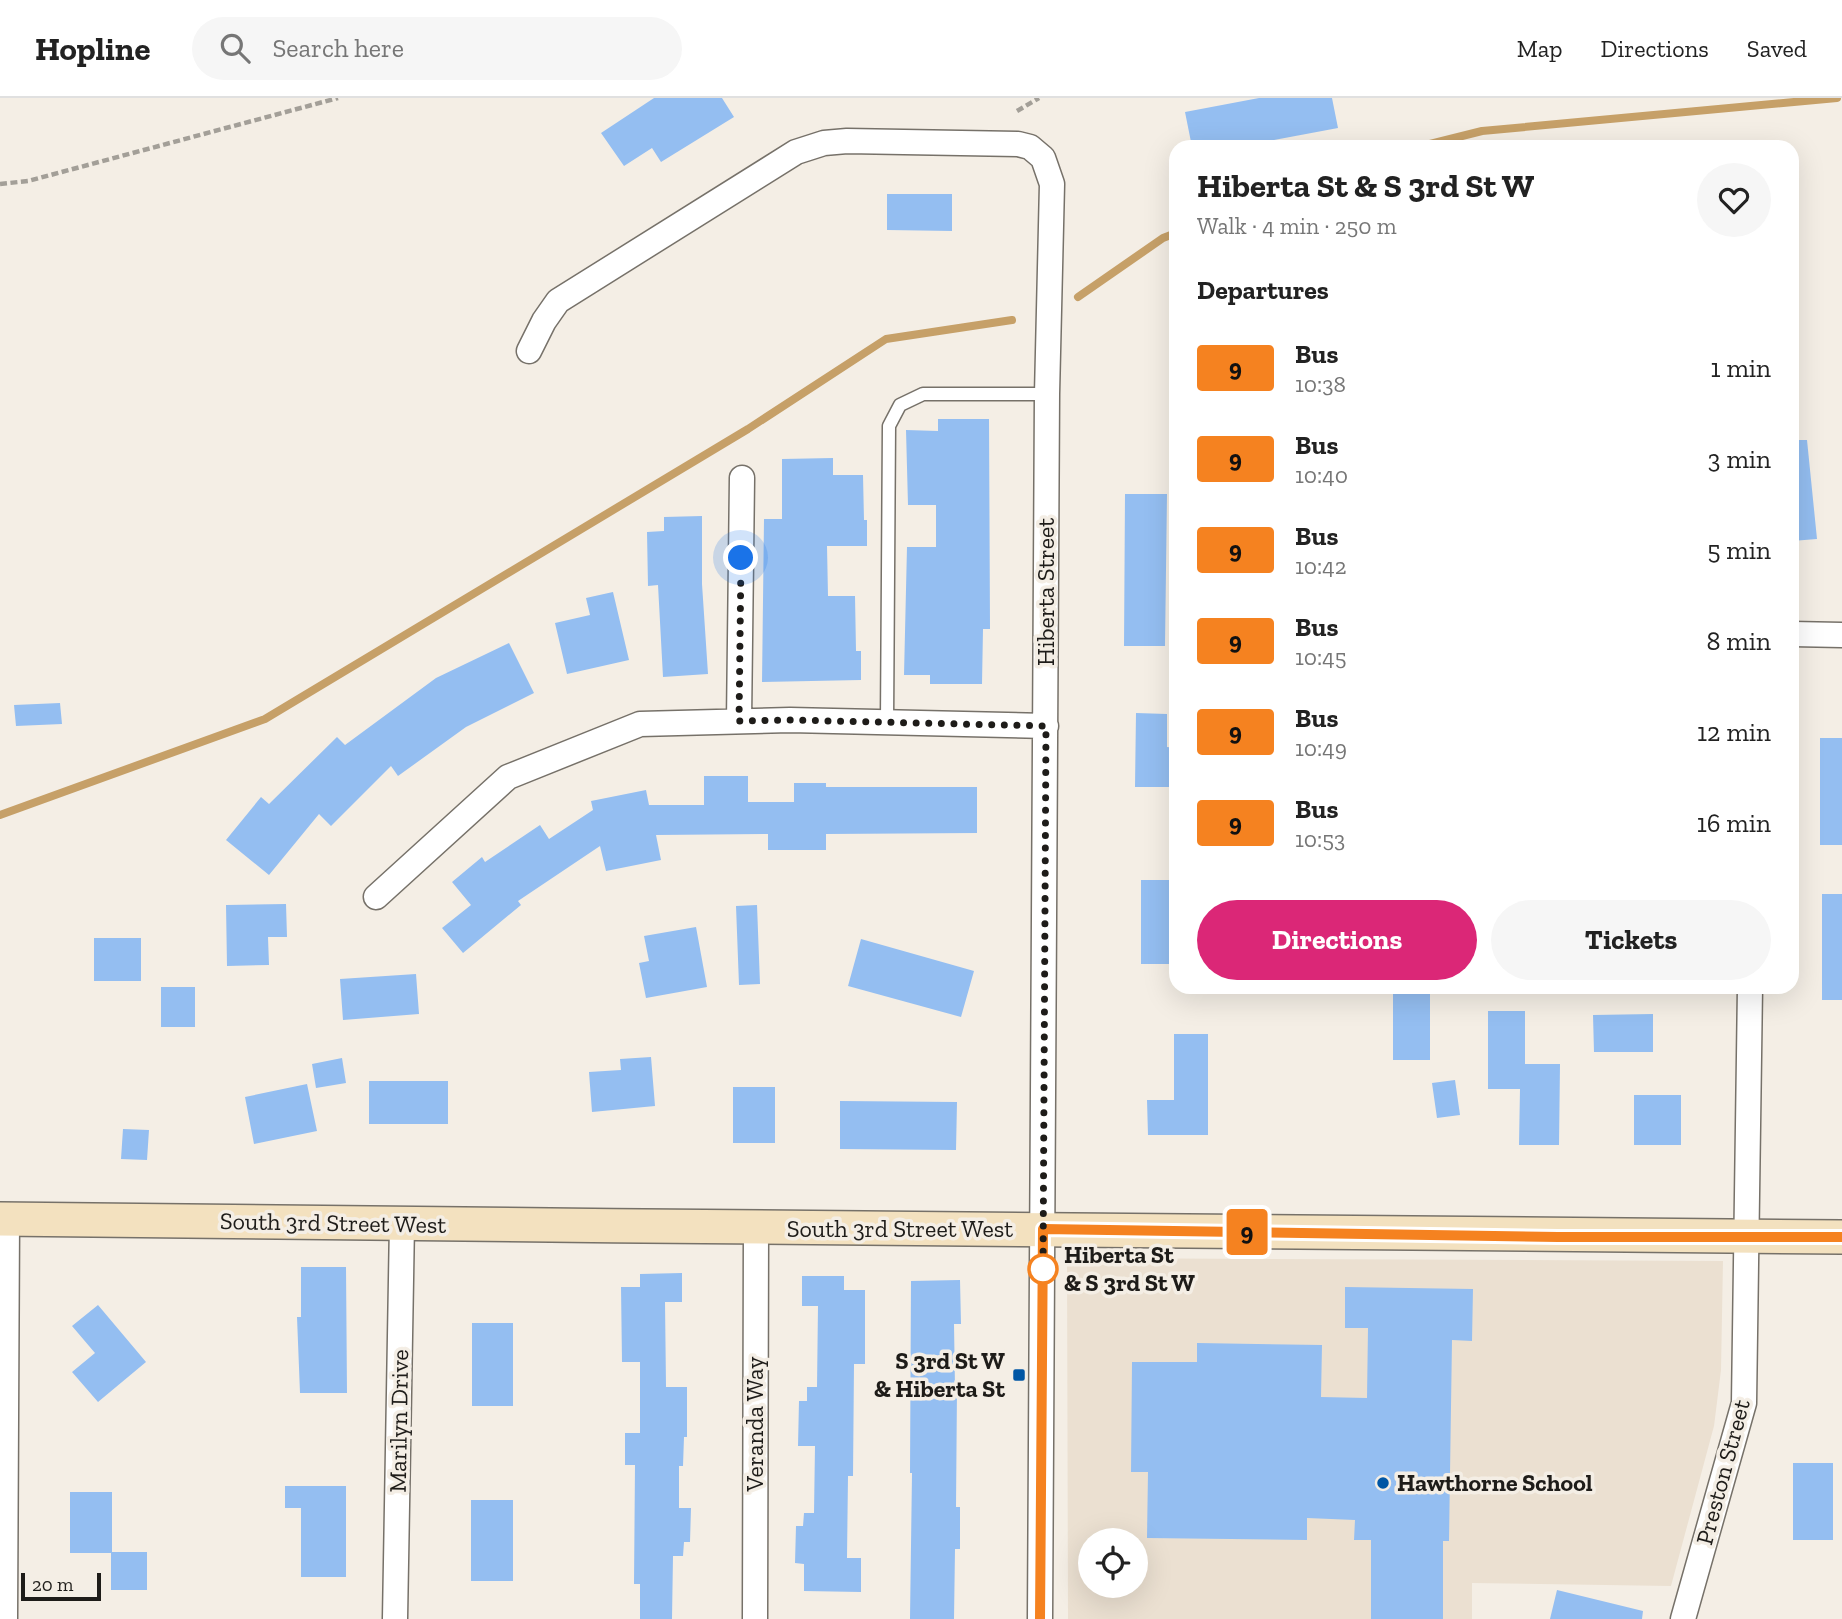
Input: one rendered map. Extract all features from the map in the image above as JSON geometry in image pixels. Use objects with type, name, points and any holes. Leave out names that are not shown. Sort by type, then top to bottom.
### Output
[{"type":"street","name":"Hiberta Street","points":[[529,351],[558,301],[796,152],[824,143],[847,141],[1018,144],[1030,147],[1043,158],[1052,184],[1047,394],[1040,1619]]},
{"type":"street","points":[[739,721],[742,478]]},
{"type":"street","points":[[1799,634],[1842,635]]},
{"type":"street","points":[[376,897],[508,777],[640,724],[739,721],[1046,726]]},
{"type":"street","name":"Preston Street","points":[[1683,1619],[1744,1403],[1750,994]]},
{"type":"street","points":[[3,1219],[5,1619]]},
{"type":"street","name":"South 3rd Street West","points":[[3,1219],[1558,1237],[1842,1237]]},
{"type":"street","name":"Marilyn Drive","points":[[395,1619],[402,1223]]},
{"type":"street","name":"Veranda Way","points":[[755,1619],[756,1229]]},
{"type":"lane","points":[[887,722],[889,426],[900,405],[923,394],[1047,394]]},
{"type":"path","points":[[0,184],[28,181],[338,98]]},
{"type":"path","points":[[1017,111],[1039,98]]},
{"type":"shaded area","name":"Hawthorne School","points":[[1067,1258],[1723,1261],[1721,1370],[1714,1426],[1671,1586],[1472,1583],[1472,1619],[1068,1619]]},
{"type":"building","points":[[654,98],[722,98],[734,117],[661,162],[652,148],[624,166],[601,133]]},
{"type":"building","points":[[1259,98],[1332,98],[1338,128],[1274,140],[1191,140],[1185,112]]},
{"type":"building","points":[[887,194],[952,194],[952,231],[887,230]]},
{"type":"building","points":[[938,419],[989,419],[990,629],[983,629],[982,684],[930,684],[930,675],[904,675],[907,547],[936,547],[936,505],[908,505],[906,430],[938,431]]},
{"type":"building","points":[[1799,440],[1807,440],[1817,539],[1799,540]]},
{"type":"building","points":[[833,458],[833,475],[863,475],[867,546],[827,546],[828,596],[855,596],[856,651],[861,651],[861,680],[762,682],[764,519],[782,519],[782,459]]},
{"type":"building","points":[[1125,494],[1167,494],[1165,646],[1124,646]]},
{"type":"building","points":[[702,516],[702,584],[708,674],[663,677],[658,585],[648,586],[647,532],[664,531],[664,517]]},
{"type":"building","points":[[613,592],[629,660],[567,674],[555,623],[590,615],[586,598]]},
{"type":"building","points":[[509,643],[534,693],[466,727],[398,776],[391,766],[331,826],[319,814],[269,875],[226,840],[261,797],[269,804],[337,737],[345,745],[436,678]]},
{"type":"building","points":[[60,703],[62,724],[16,726],[14,705]]},
{"type":"building","points":[[1136,713],[1167,714],[1169,787],[1135,787]]},
{"type":"building","points":[[1820,738],[1842,738],[1842,845],[1820,845]]},
{"type":"building","points":[[704,776],[748,776],[748,802],[794,802],[794,783],[826,783],[826,787],[977,787],[977,833],[826,834],[826,850],[768,850],[768,834],[656,835],[661,860],[606,871],[600,846],[518,901],[521,905],[463,953],[442,928],[471,905],[452,882],[482,857],[485,862],[540,825],[549,839],[593,810],[591,801],[646,790],[649,805],[704,805]]},
{"type":"building","points":[[1141,880],[1169,880],[1169,964],[1141,964]]},
{"type":"building","points":[[1822,894],[1842,894],[1842,1000],[1822,1000]]},
{"type":"building","points":[[286,904],[287,937],[268,937],[269,965],[227,966],[226,905]]},
{"type":"building","points":[[757,905],[760,984],[739,985],[736,906]]},
{"type":"building","points":[[696,927],[707,987],[646,998],[639,963],[649,961],[644,936]]},
{"type":"building","points":[[94,938],[141,938],[141,981],[94,981]]},
{"type":"building","points":[[861,939],[974,971],[961,1017],[848,986]]},
{"type":"building","points":[[416,974],[419,1014],[343,1020],[340,979]]},
{"type":"building","points":[[161,987],[195,987],[195,1027],[161,1027]]},
{"type":"building","points":[[1393,994],[1430,994],[1430,1060],[1393,1060]]},
{"type":"building","points":[[1488,1011],[1525,1011],[1525,1064],[1560,1064],[1559,1145],[1519,1145],[1520,1089],[1488,1089]]},
{"type":"building","points":[[1653,1014],[1653,1052],[1594,1052],[1593,1015]]},
{"type":"building","points":[[1174,1034],[1208,1034],[1208,1135],[1148,1135],[1147,1100],[1174,1100]]},
{"type":"building","points":[[651,1057],[655,1106],[592,1112],[589,1072],[621,1070],[620,1059]]},
{"type":"building","points":[[342,1058],[346,1083],[316,1088],[312,1064]]},
{"type":"building","points":[[1455,1080],[1460,1115],[1437,1118],[1432,1083]]},
{"type":"building","points":[[369,1081],[448,1081],[448,1124],[369,1124]]},
{"type":"building","points":[[307,1084],[317,1131],[254,1144],[245,1097]]},
{"type":"building","points":[[733,1087],[775,1087],[775,1143],[733,1143]]},
{"type":"building","points":[[1634,1095],[1681,1095],[1681,1145],[1634,1145]]},
{"type":"building","points":[[840,1101],[957,1102],[956,1150],[840,1149]]},
{"type":"building","points":[[123,1129],[149,1130],[147,1160],[121,1159]]},
{"type":"building","points":[[301,1267],[346,1267],[347,1393],[300,1393],[297,1317],[301,1317]]},
{"type":"building","points":[[682,1273],[682,1302],[665,1302],[666,1387],[687,1387],[687,1437],[684,1437],[683,1466],[679,1466],[679,1508],[691,1508],[690,1542],[684,1542],[683,1556],[673,1556],[672,1619],[640,1619],[640,1584],[634,1584],[635,1465],[625,1465],[625,1433],[640,1433],[640,1362],[622,1362],[621,1287],[640,1287],[640,1274]]},
{"type":"building","points":[[802,1276],[844,1276],[844,1290],[865,1290],[865,1364],[854,1364],[853,1476],[848,1476],[847,1558],[861,1558],[861,1592],[804,1591],[804,1564],[795,1563],[796,1526],[803,1526],[804,1513],[814,1513],[815,1446],[798,1446],[799,1401],[807,1401],[807,1387],[817,1387],[818,1306],[802,1306]]},
{"type":"building","points":[[960,1280],[961,1324],[954,1324],[957,1388],[956,1507],[960,1507],[960,1549],[955,1549],[954,1619],[910,1619],[911,1281]]},
{"type":"building","points":[[1345,1287],[1473,1289],[1472,1341],[1452,1340],[1449,1541],[1443,1541],[1443,1619],[1371,1619],[1371,1540],[1354,1540],[1355,1520],[1307,1518],[1307,1540],[1148,1538],[1148,1472],[1131,1472],[1132,1362],[1197,1362],[1197,1343],[1322,1345],[1321,1397],[1367,1398],[1368,1328],[1345,1328]]},
{"type":"building","points":[[98,1305],[146,1362],[98,1402],[72,1372],[95,1353],[72,1326]]},
{"type":"building","points":[[472,1323],[513,1323],[513,1406],[472,1406]]},
{"type":"building","points":[[1793,1463],[1833,1463],[1833,1540],[1793,1540]]},
{"type":"building","points":[[285,1486],[346,1486],[346,1577],[301,1577],[301,1508],[285,1508]]},
{"type":"building","points":[[70,1492],[112,1492],[112,1552],[147,1552],[147,1590],[111,1590],[111,1553],[70,1553]]},
{"type":"building","points":[[471,1500],[513,1500],[513,1581],[471,1581]]},
{"type":"building","points":[[1557,1590],[1643,1611],[1642,1619],[1550,1619]]},
{"type":"waterway","points":[[1446,140],[1482,131],[1837,98]]},
{"type":"waterway","points":[[1078,297],[1169,236]]},
{"type":"waterway","points":[[0,815],[265,719],[748,429],[886,339],[1012,320]]},
{"type":"bus line","name":"9","points":[[1040,1619],[1043,1229],[1558,1237],[1842,1237]]},
{"type":"place","name":"Hiberta St & S 3rd St W","points":[[1043,1269]]},
{"type":"place","name":"S 3rd St W & Hiberta St","points":[[1019,1375]]},
{"type":"place","name":"Hawthorne School","points":[[1383,1483]]},
{"type":"route","points":[[741,558],[739,721],[1046,726],[1043,1273],[1043,1269]]}]
